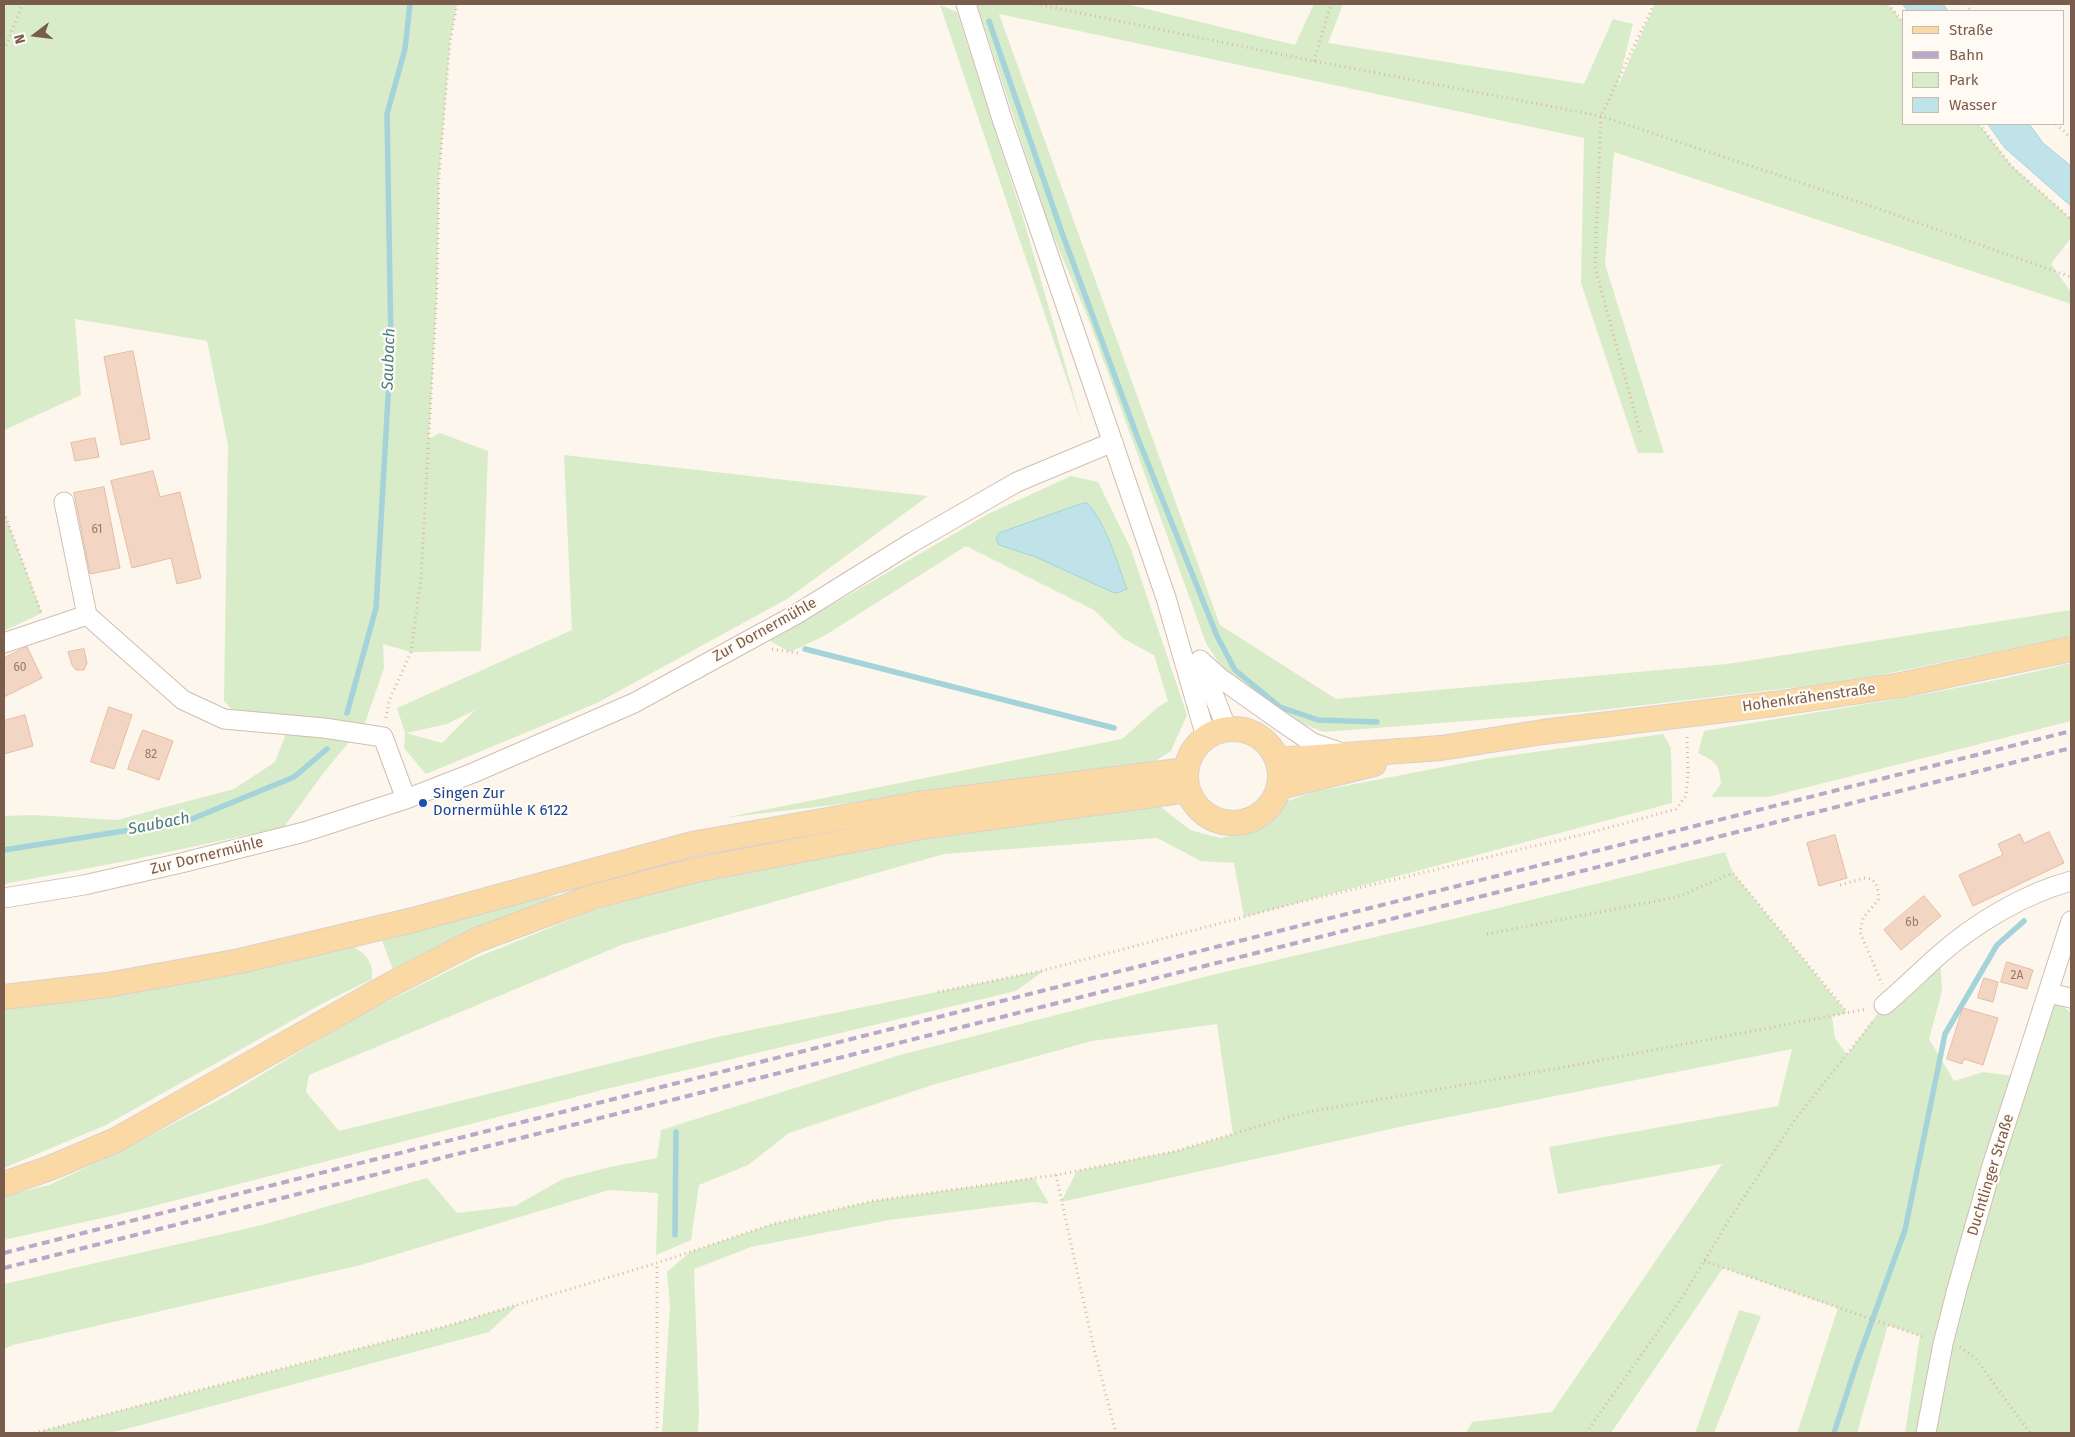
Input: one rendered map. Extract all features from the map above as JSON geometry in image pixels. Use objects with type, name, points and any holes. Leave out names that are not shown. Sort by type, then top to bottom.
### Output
[{"type":"main road","name":"Hohenkrähenstraße","points":[[1441,748],[1543,732],[1902,685],[2071,649]]},
{"type":"main road","points":[[1248,731],[1266,742],[1277,760],[1280,773],[1279,787],[1275,797],[1261,814],[1240,823],[1224,822],[1208,816],[1192,800],[1187,780],[1192,752],[1216,733],[1248,731]]},
{"type":"main road","points":[[1277,760],[1441,748]]},
{"type":"main road","points":[[1279,787],[1441,748]]},
{"type":"main road","points":[[4,997],[107,985],[240,961],[413,920],[692,844],[918,804],[1187,780]]},
{"type":"main road","points":[[4,1184],[50,1168],[116,1140],[384,988],[477,940],[592,897],[696,870],[912,828],[1187,780]]},
{"type":"street","points":[[966,4],[1002,119],[1166,598],[1216,733]]},
{"type":"street","name":"Zur Dornermühle","points":[[4,898],[84,885],[304,832],[406,798],[473,773],[634,703],[795,615],[911,542],[1017,482],[1113,442]]},
{"type":"street","points":[[64,502],[87,615],[183,700],[224,719],[324,728],[383,736],[406,798]]},
{"type":"street","points":[[1166,598],[1200,660],[1216,733]]},
{"type":"street","points":[[4,643],[46,627],[87,615]]},
{"type":"street","points":[[1200,660],[1220,678],[1313,743],[1346,754]]},
{"type":"street","points":[[1887,1003],[1940,954],[1986,920],[2046,888],[2071,882]]},
{"type":"street","name":"Duchtlinger Straße","points":[[1926,1433],[1944,1340],[1991,1169],[2071,921]]},
{"type":"street","points":[[2048,992],[2071,998]]},
{"type":"path","points":[[4,50],[23,4]]},
{"type":"path","points":[[383,736],[389,701],[411,652],[422,577],[437,288],[439,176],[450,42],[457,4]]},
{"type":"path","points":[[1036,4],[1314,61],[1601,116],[1887,212],[2071,277]]},
{"type":"path","points":[[1314,61],[1331,4]]},
{"type":"path","points":[[1640,432],[1595,267],[1601,116],[1654,4]]},
{"type":"path","points":[[1888,4],[1902,22]]},
{"type":"path","points":[[1980,125],[2011,166],[2071,219]]},
{"type":"path","points":[[2057,125],[2071,138]]},
{"type":"path","points":[[4,512],[46,627]]},
{"type":"path","points":[[938,992],[1046,970],[1300,902],[1589,833],[1676,809],[1686,796],[1688,773],[1686,714]]},
{"type":"path","points":[[1487,934],[1677,897],[1733,873],[1847,1013]]},
{"type":"path","points":[[1840,886],[1864,878],[1872,879],[1877,886],[1879,899],[1862,918],[1860,932],[1887,1003]]},
{"type":"path","points":[[34,1433],[450,1325],[657,1263],[773,1224],[864,1203],[1056,1175],[1176,1151],[1302,1113],[1560,1068],[1847,1013],[1887,1003]]},
{"type":"path","points":[[1586,1433],[1683,1296],[1794,1121],[1887,1003]]},
{"type":"path","points":[[1056,1175],[1094,1349],[1116,1433]]},
{"type":"path","points":[[1704,1261],[1944,1340],[1976,1359],[2030,1433]]},
{"type":"path","points":[[657,1263],[657,1433]]},
{"type":"green space","points":[[4,4],[23,4],[21,10],[24,4],[457,4],[450,42],[439,176],[437,289],[429,439],[440,433],[488,451],[481,651],[411,652],[383,644],[384,668],[365,723],[325,771],[284,827],[131,860],[4,884],[4,816],[33,815],[117,820],[234,789],[275,762],[289,726],[243,721],[224,701],[228,445],[207,341],[75,319],[81,395],[4,430]]},
{"type":"green space","points":[[977,4],[1126,4],[1295,45],[1314,4],[1343,4],[1328,43],[1584,84],[1613,19],[1633,24],[1617,88],[1655,4],[1888,4],[1902,22],[1902,125],[1980,125],[2011,165],[2071,219],[2071,238],[2051,264],[2071,292],[2071,304],[1614,152],[1605,264],[1664,453],[1638,453],[1581,283],[1584,138],[999,14],[1220,625],[1336,699],[1727,664],[2071,610],[2071,636],[1851,681],[1584,712],[1324,732],[1287,718],[1222,668],[1206,643],[1088,318],[1048,223]]},
{"type":"green space","points":[[940,5],[957,12],[1024,221],[1083,427]]},
{"type":"green space","points":[[564,455],[928,496],[787,599],[597,703],[426,774],[404,748],[405,733],[397,708],[572,630]],"holes":[[[475,710],[442,743],[406,733],[447,724]]]},
{"type":"green space","points":[[1071,476],[1098,482],[1131,549],[1187,715],[1171,751],[1144,768],[723,818],[1122,739],[1158,707],[1168,701],[1154,655],[1124,639],[1094,610],[966,546],[824,636],[790,652],[770,641],[988,514]]},
{"type":"green space","points":[[4,512],[42,613],[4,631]]},
{"type":"green space","points":[[2071,663],[2071,721],[1768,797],[1711,797],[1721,784],[1718,767],[1713,761],[1698,753],[1704,731],[1934,692]]},
{"type":"green space","points":[[1663,734],[1671,748],[1672,803],[1244,917],[1234,863],[1201,861],[1157,838],[944,854],[624,944],[309,1075],[306,1092],[339,1131],[717,1037],[1045,970],[1016,991],[602,1090],[142,1209],[4,1240],[4,1196],[49,1185],[127,1148],[228,1095],[362,1014],[473,959],[594,910],[745,869],[1156,803],[1190,830],[1220,838],[1253,832],[1285,802],[1313,792],[1485,759]]},
{"type":"green space","points":[[1725,852],[1733,873],[1847,1013],[1832,1016],[1835,1038],[1847,1055],[1884,1005],[1940,954],[1942,991],[1929,1039],[1954,1081],[1983,1072],[2021,1077],[2048,993],[2071,1013],[2071,1433],[1905,1433],[1920,1336],[1888,1325],[1857,1433],[1797,1433],[1838,1308],[1723,1268],[1611,1433],[1466,1433],[1472,1422],[1552,1412],[1722,1164],[1558,1194],[1549,1147],[1778,1106],[1792,1049],[1409,1125],[1061,1202],[1077,1171],[1176,1151],[1233,1134],[1217,1024],[1092,1041],[932,1085],[789,1133],[748,1165],[699,1185],[691,1240],[656,1255],[658,1193],[609,1190],[361,1265],[13,1345],[4,1349],[4,1284],[262,1225],[427,1178],[457,1213],[515,1206],[563,1179],[657,1158],[661,1130],[900,1055],[1212,975],[1470,915]]},
{"type":"green space","points":[[560,895],[475,930],[394,972],[382,941],[531,899]]},
{"type":"green space","points":[[350,945],[360,951],[370,962],[372,979],[325,1002],[106,1125],[4,1168],[4,1010],[126,993]]},
{"type":"green space","points":[[1034,1178],[1049,1204],[1034,1202],[889,1220],[751,1247],[694,1269],[699,1409],[698,1433],[662,1433],[670,1305],[667,1272],[690,1252],[773,1224],[873,1201]]},
{"type":"green space","points":[[519,1304],[489,1332],[130,1428],[109,1433],[34,1433],[450,1325]]},
{"type":"green space","points":[[1739,1310],[1761,1316],[1714,1433],[1695,1433]]},
{"type":"water","points":[[1903,4],[1943,4],[1947,10],[1907,10]]},
{"type":"water","points":[[1989,125],[2030,125],[2043,143],[2071,166],[2071,206],[2005,148]]},
{"type":"water","points":[[1087,503],[1100,521],[1127,589],[1117,593],[1112,592],[1036,557],[999,545],[996,539],[999,533]]},
{"type":"building","points":[[133,351],[150,439],[121,445],[104,357]]},
{"type":"building","points":[[95,438],[99,457],[75,461],[71,443]]},
{"type":"building","points":[[153,471],[160,497],[180,492],[201,578],[177,584],[171,558],[132,568],[111,481]]},
{"type":"building","points":[[104,487],[120,568],[90,574],[74,493]]},
{"type":"building","points":[[27,647],[42,678],[4,697],[4,658]]},
{"type":"building","points":[[84,649],[87,663],[84,670],[76,670],[72,665],[68,652]]},
{"type":"building","points":[[109,707],[132,715],[114,769],[91,762]]},
{"type":"building","points":[[25,715],[33,746],[4,754],[4,721]]},
{"type":"building","points":[[143,730],[173,741],[159,780],[128,769]]},
{"type":"building","points":[[2049,832],[2064,863],[1973,906],[1959,875],[2003,855],[1998,844],[2020,834],[2024,843]]},
{"type":"building","points":[[1835,835],[1847,878],[1819,886],[1807,843]]},
{"type":"building","points":[[1924,896],[1941,916],[1901,950],[1884,930]]},
{"type":"building","points":[[2007,962],[2033,970],[2027,989],[2001,982]]},
{"type":"building","points":[[1984,978],[1998,982],[1993,1002],[1978,998]]},
{"type":"building","points":[[1963,1008],[1998,1018],[1983,1065],[1964,1059],[1962,1064],[1947,1059]]},
{"type":"waterway","name":"Saubach","points":[[347,713],[376,608],[391,345],[387,114],[405,49],[410,4]]},
{"type":"waterway","points":[[989,21],[1061,230],[1137,436],[1217,636],[1235,670],[1280,707],[1318,720],[1377,722]]},
{"type":"waterway","points":[[805,649],[1114,728]]},
{"type":"waterway","name":"Saubach","points":[[4,850],[187,821],[294,777],[327,749]]},
{"type":"waterway","points":[[1834,1433],[1856,1365],[1905,1230],[1945,1034],[1997,945],[2024,921]]},
{"type":"waterway","points":[[675,1235],[676,1132]]},
{"type":"railway","points":[[4,1253],[2071,731]]},
{"type":"railway","points":[[4,1268],[2071,748]]},
{"type":"place","name":"Singen Zur Dornermühle K 6122","points":[[423,803]]}]
